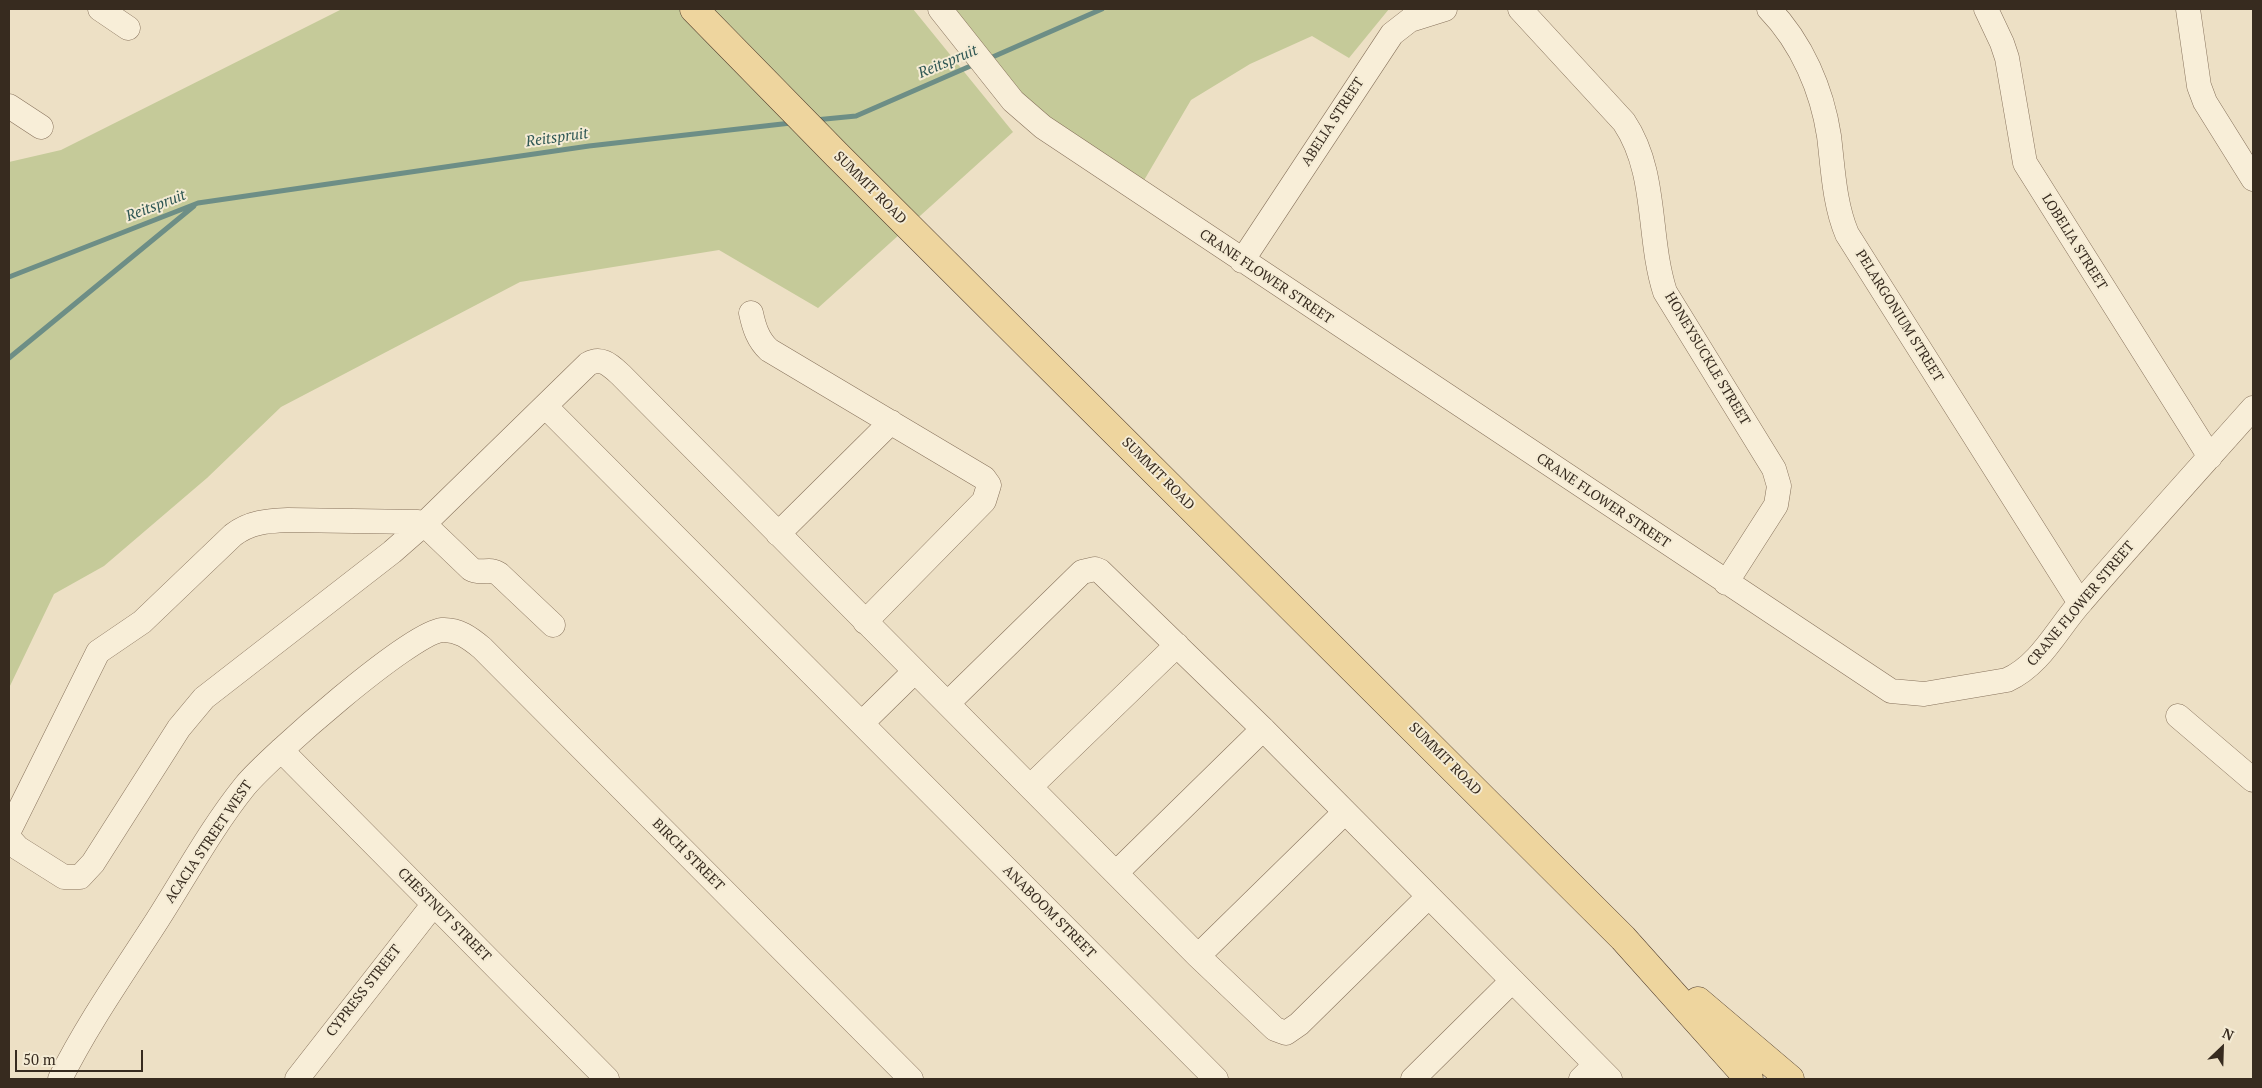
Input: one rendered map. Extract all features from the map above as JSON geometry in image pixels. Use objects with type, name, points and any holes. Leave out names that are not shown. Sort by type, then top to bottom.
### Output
[{"type":"main road","name":"SUMMIT ROAD","points":[[694,9],[781,99],[1622,938],[1749,1079]]},
{"type":"main road","name":"SUMMIT ROAD","points":[[1622,938],[1790,1079]]},
{"type":"street","points":[[100,9],[128,28]]},
{"type":"street","name":"CRANE FLOWER STREET","points":[[940,9],[1010,97],[1028,115],[1242,261],[1891,691],[1907,694],[1924,694],[2008,680],[2018,676],[2043,650],[2080,603],[2253,408]]},
{"type":"street","name":"ABELIA STREET","points":[[1242,261],[1392,34],[1410,20],[1445,9]]},
{"type":"street","name":"HONEYSUCKLE STREET","points":[[1520,9],[1624,122],[1634,138],[1646,175],[1659,267],[1665,292],[1774,470],[1779,486],[1776,505],[1726,583]]},
{"type":"street","name":"PELARGONIUM STREET","points":[[1770,9],[1796,43],[1819,95],[1828,135],[1841,217],[1848,234],[2080,603]]},
{"type":"street","name":"LOBELIA STREET","points":[[1986,9],[2007,58],[2025,163],[2210,457]]},
{"type":"street","points":[[2188,9],[2199,86],[2205,102],[2253,179]]},
{"type":"street","points":[[9,106],[40,127]]},
{"type":"street","points":[[751,313],[762,344],[769,350],[984,478],[989,486],[989,491],[984,501],[865,622]]},
{"type":"street","points":[[9,838],[18,848],[64,877],[80,877],[93,863],[179,728],[204,698],[392,552],[424,524],[546,407],[588,364],[595,361],[608,363],[1031,786],[1198,956],[1275,1029],[1286,1032],[1299,1024],[1427,898]]},
{"type":"street","name":"ANABOOM STREET","points":[[546,407],[1216,1079]]},
{"type":"street","points":[[778,534],[892,422]]},
{"type":"street","points":[[9,831],[98,652],[142,622],[241,529],[258,522],[281,520],[416,522],[424,524],[471,569],[478,572],[492,570],[499,574],[553,625]]},
{"type":"street","points":[[948,703],[1086,569],[1095,568],[1106,575],[1263,729],[1427,898],[1512,980],[1595,1074]]},
{"type":"street","name":"ACACIA STREET WEST","points":[[60,1079],[80,1040],[229,808],[250,780],[281,750],[354,687],[424,636],[443,630],[462,634]]},
{"type":"street","name":"BIRCH STREET","points":[[462,634],[470,638],[497,662],[911,1079]]},
{"type":"street","points":[[1031,786],[1177,645]]},
{"type":"street","points":[[862,723],[915,671]]},
{"type":"street","points":[[2178,716],[2253,780]]},
{"type":"street","points":[[1116,873],[1263,729]]},
{"type":"street","name":"CHESTNUT STREET","points":[[281,750],[607,1079]]},
{"type":"street","points":[[1198,956],[1344,813]]},
{"type":"street","name":"CYPRESS STREET","points":[[297,1079],[433,905]]},
{"type":"street","points":[[1413,1079],[1512,980]]},
{"type":"green space","name":"Reitspruit","points":[[342,9],[913,9],[1013,132],[818,308],[719,250],[520,282],[281,407],[207,478],[104,566],[54,594],[9,688],[9,162],[61,150]]},
{"type":"green space","points":[[953,9],[1389,9],[1349,58],[1312,36],[1250,64],[1191,100],[1143,182],[1093,149],[1025,99]]},
{"type":"waterway","name":"Reitspruit","points":[[988,59],[1102,9]]},
{"type":"waterway","name":"Reitspruit","points":[[815,120],[856,116],[975,64]]},
{"type":"waterway","name":"Reitspruit","points":[[9,277],[198,203],[589,146],[791,123]]},
{"type":"waterway","points":[[9,358],[194,206]]}]
